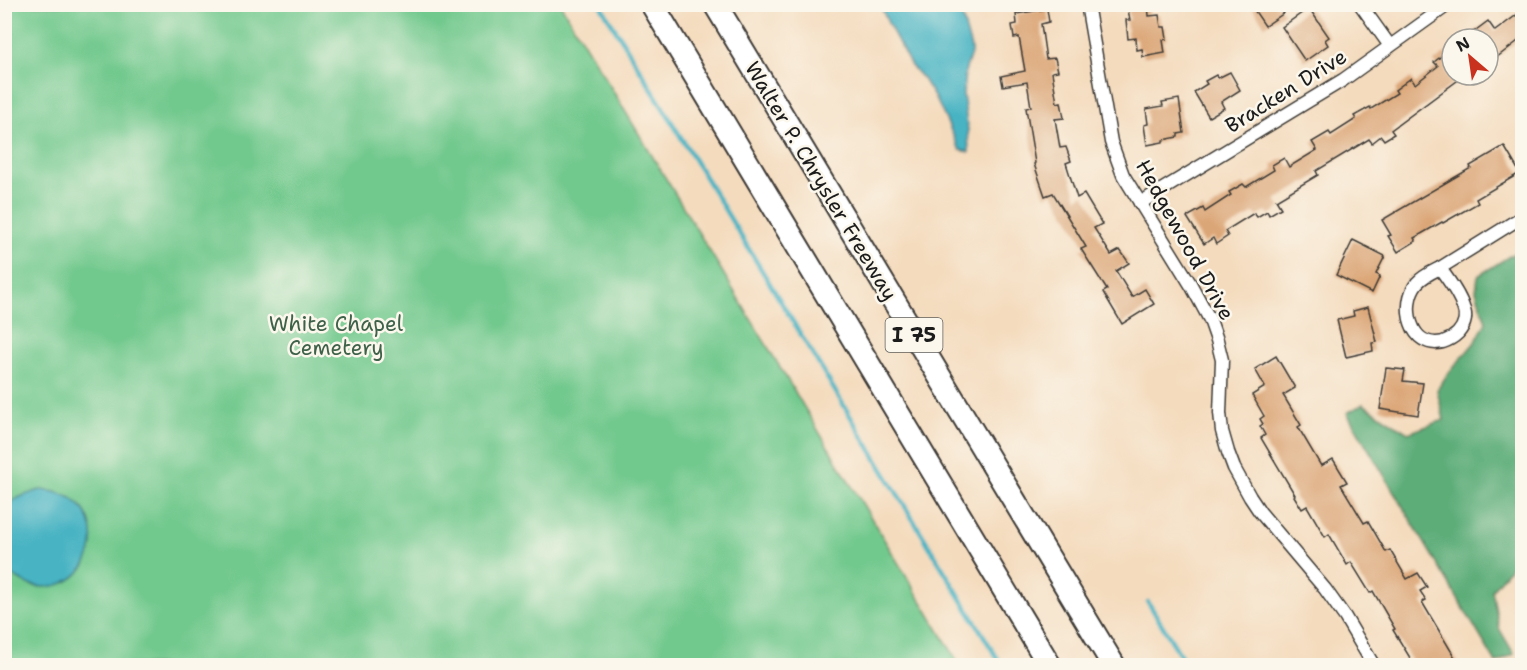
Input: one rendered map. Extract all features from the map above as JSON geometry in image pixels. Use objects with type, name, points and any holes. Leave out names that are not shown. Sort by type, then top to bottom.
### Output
[{"type":"highway","name":"I 75","points":[[652,4],[1050,666]]},
{"type":"highway","name":"Walter P. Chrysler Freeway","points":[[715,4],[1114,666]]},
{"type":"street","name":"Hedgewood Drive","points":[[1087,4],[1111,142],[1123,175],[1210,320],[1222,360],[1220,413],[1222,431],[1227,452],[1240,482],[1260,512],[1339,608],[1374,666]]},
{"type":"street","points":[[1360,4],[1390,46]]},
{"type":"street","name":"Bracken Drive","points":[[1140,203],[1343,80],[1449,4]]},
{"type":"street","points":[[1440,267],[1461,301],[1466,317],[1457,334],[1440,343],[1421,339],[1416,333],[1409,315],[1409,304],[1416,284],[1425,276],[1522,217]]},
{"type":"green space","name":"White Chapel Cemetery","points":[[4,5],[561,5],[960,665],[5,665]]},
{"type":"green space","points":[[1522,248],[1522,553],[1492,590],[1499,628],[1514,654],[1496,663],[1347,413],[1363,404],[1408,433],[1444,420],[1437,390],[1476,341],[1486,322],[1476,291],[1478,276]]},
{"type":"water","points":[[880,5],[959,5],[971,48],[963,94],[969,152],[960,150],[938,103],[923,79],[911,66]]},
{"type":"water","points":[[40,490],[63,494],[78,504],[89,519],[92,536],[90,554],[80,571],[64,583],[46,587],[27,584],[14,577],[6,569],[3,559],[3,522],[7,507],[15,500]]},
{"type":"building","points":[[1127,4],[1148,4],[1149,16],[1159,15],[1161,27],[1165,27],[1167,39],[1163,40],[1165,53],[1143,57],[1142,49],[1137,50],[1136,38],[1128,39],[1126,20],[1130,20]]},
{"type":"building","points":[[1250,4],[1277,4],[1284,13],[1265,26]]},
{"type":"building","points":[[1309,8],[1329,37],[1325,40],[1328,45],[1305,61],[1282,27]]},
{"type":"building","points":[[1047,9],[1049,22],[1041,24],[1046,59],[1055,58],[1058,71],[1052,72],[1057,103],[1061,102],[1064,118],[1055,119],[1060,148],[1066,147],[1071,161],[1066,163],[1077,198],[1084,194],[1102,224],[1094,228],[1111,255],[1120,250],[1129,263],[1116,271],[1132,297],[1145,289],[1154,304],[1122,324],[1103,292],[1107,290],[1081,249],[1086,247],[1053,193],[1045,196],[1034,164],[1026,108],[1031,107],[1027,82],[1003,86],[1001,76],[1025,71],[1019,37],[1014,38],[1012,25],[1017,24],[1016,14]]},
{"type":"building","points":[[1522,11],[1522,38],[1500,55],[1500,27]]},
{"type":"building","points":[[1488,21],[1492,27],[1480,27]]},
{"type":"building","points":[[1440,57],[1440,87],[1449,87],[1391,130],[1394,134],[1384,140],[1381,136],[1372,143],[1369,139],[1316,171],[1318,175],[1276,200],[1281,208],[1269,215],[1267,211],[1257,217],[1254,213],[1225,231],[1228,236],[1216,244],[1213,238],[1204,244],[1187,217],[1203,208],[1205,212],[1231,195],[1229,192],[1243,184],[1246,187],[1274,170],[1272,165],[1284,158],[1289,167],[1317,150],[1312,142],[1329,132],[1331,135],[1356,119],[1354,116],[1370,107],[1371,109],[1397,93],[1395,90],[1411,78],[1415,84],[1438,66],[1434,62]]},
{"type":"building","points":[[1230,72],[1240,90],[1221,102],[1224,108],[1209,117],[1194,92],[1207,84],[1205,81],[1216,75],[1218,78]]},
{"type":"building","points":[[1179,99],[1184,133],[1178,134],[1178,137],[1163,140],[1163,142],[1147,145],[1144,125],[1148,124],[1146,109],[1163,106],[1162,102]]},
{"type":"building","points":[[1504,146],[1520,173],[1476,199],[1478,203],[1414,238],[1416,241],[1398,252],[1382,220]]},
{"type":"building","points":[[1353,240],[1385,256],[1376,274],[1380,276],[1372,293],[1336,275]]},
{"type":"building","points":[[1368,307],[1377,342],[1372,343],[1373,351],[1346,357],[1337,320],[1354,316],[1353,311]]},
{"type":"building","points":[[1276,356],[1295,388],[1283,395],[1301,425],[1298,427],[1321,466],[1333,459],[1347,482],[1341,485],[1364,523],[1368,521],[1386,552],[1390,550],[1407,579],[1418,573],[1427,587],[1420,591],[1426,600],[1422,602],[1460,666],[1415,666],[1373,591],[1370,593],[1351,562],[1347,565],[1329,534],[1325,537],[1307,506],[1302,509],[1294,496],[1261,438],[1265,435],[1260,426],[1263,424],[1260,419],[1264,416],[1252,395],[1265,387],[1255,369]]},
{"type":"building","points":[[1386,368],[1405,370],[1403,381],[1423,383],[1418,415],[1380,409]]},
{"type":"waterway","points":[[600,4],[1002,666]]},
{"type":"waterway","points":[[1148,602],[1187,666]]}]
